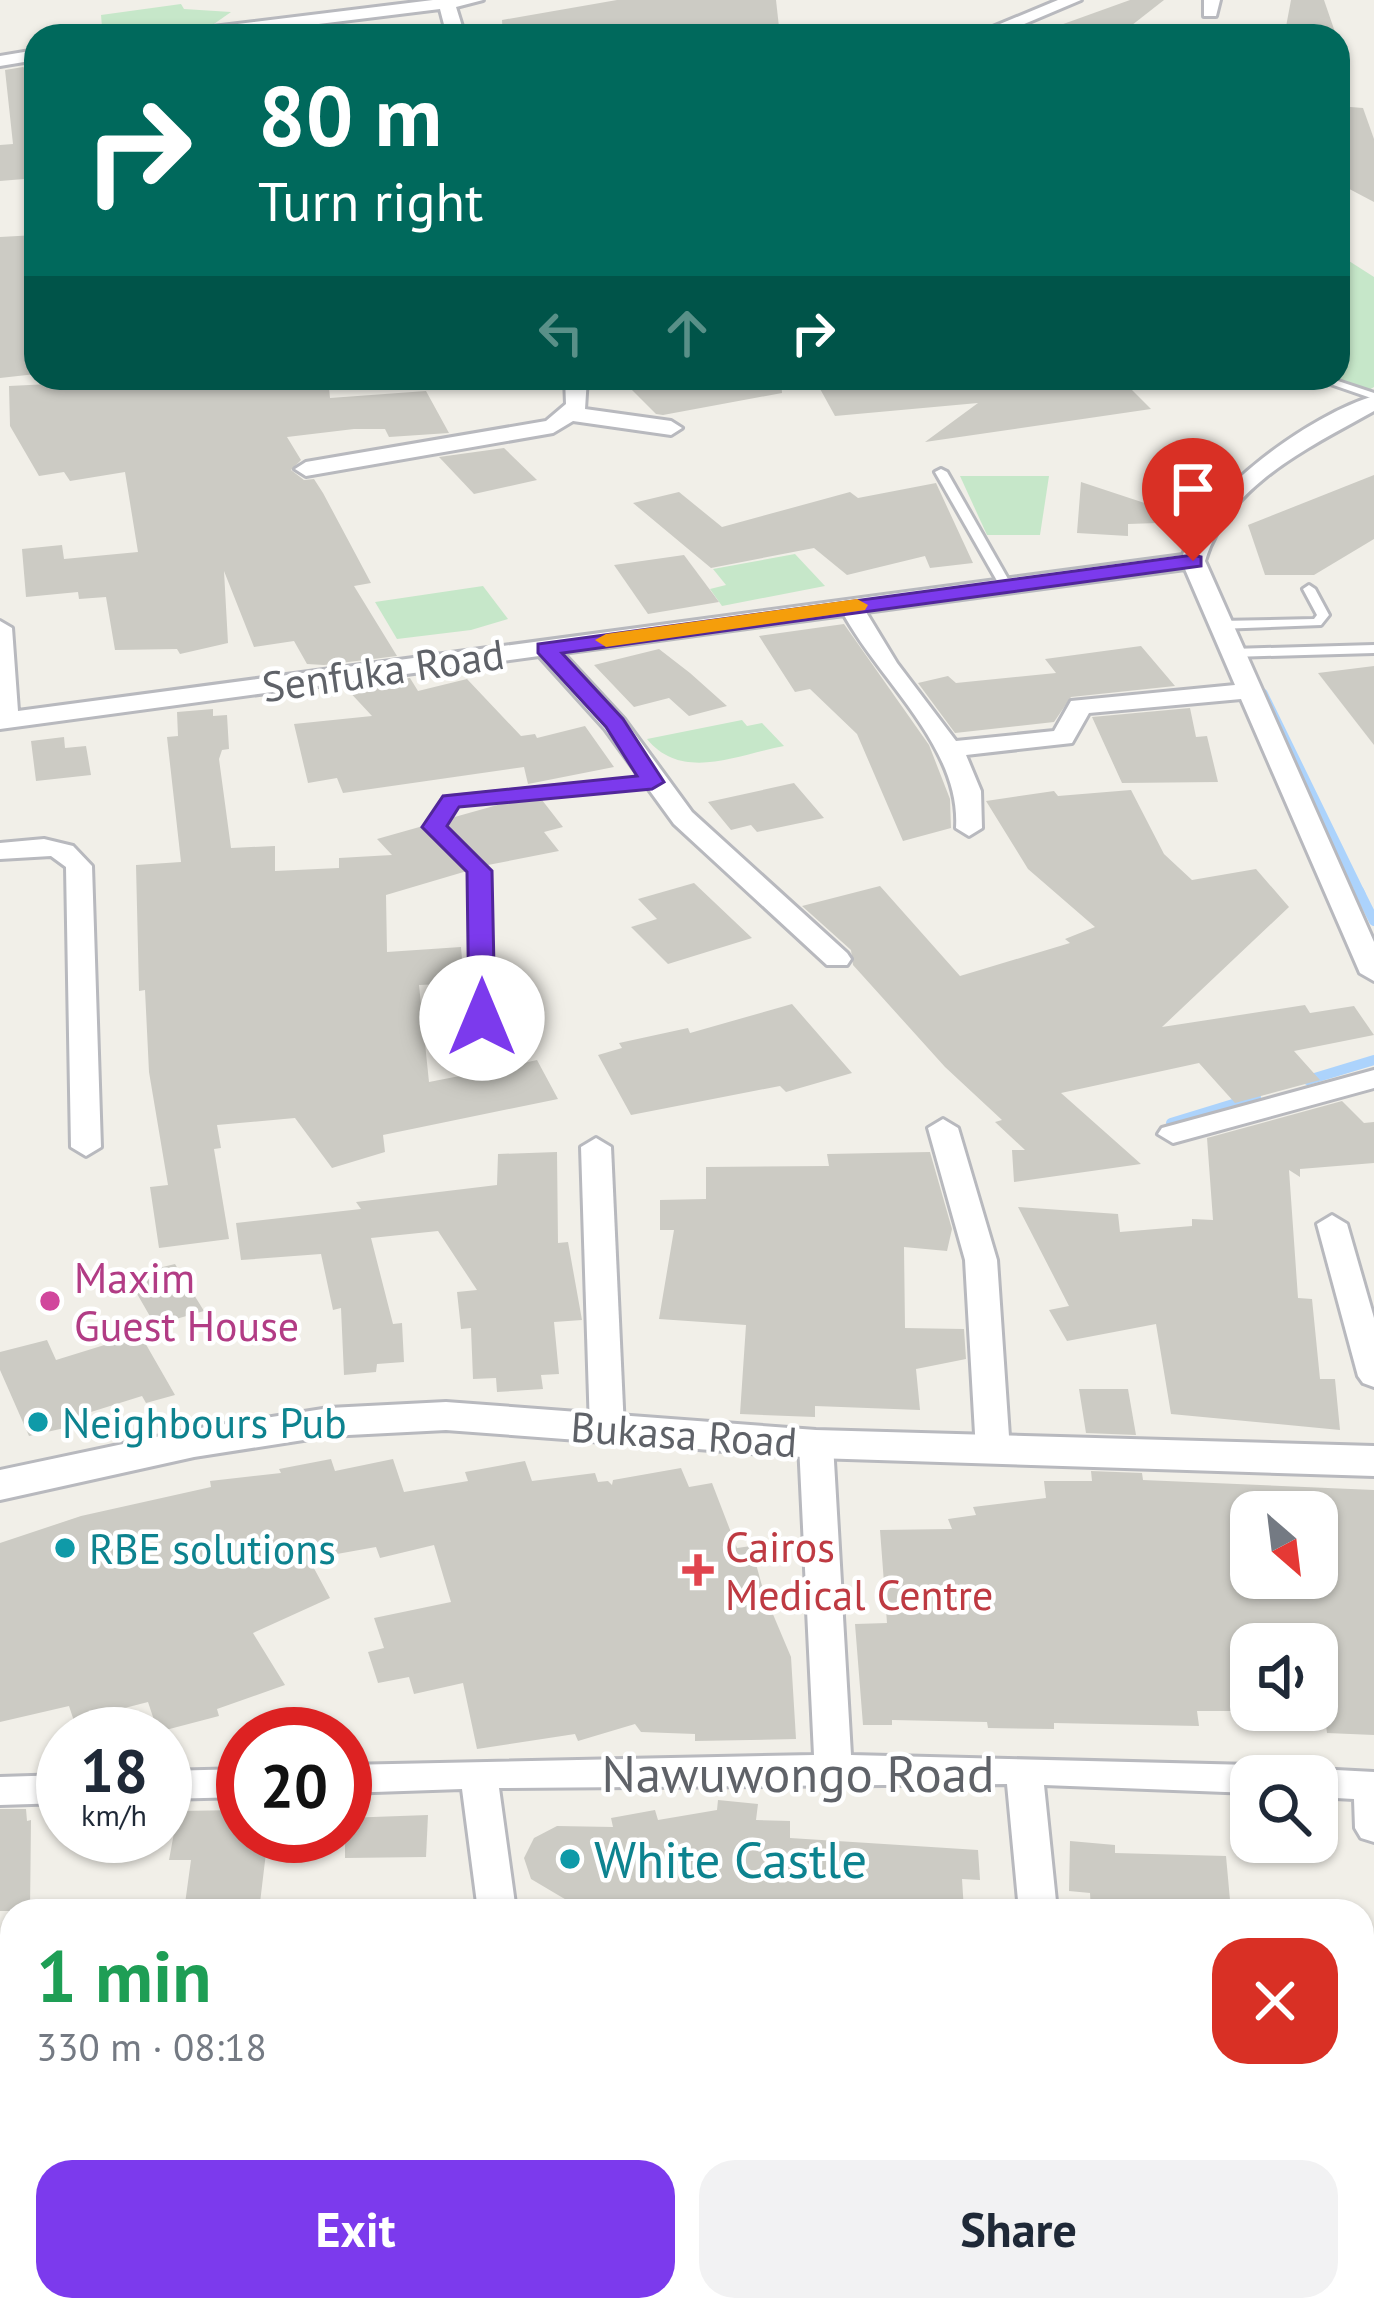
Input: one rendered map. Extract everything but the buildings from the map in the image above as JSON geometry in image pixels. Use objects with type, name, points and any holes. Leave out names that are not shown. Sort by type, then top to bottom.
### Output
[{"type":"street","points":[[331,0],[387,14]]},
{"type":"street","points":[[293,24],[475,0]]},
{"type":"street","points":[[1011,24],[1073,0]]},
{"type":"street","points":[[447,7],[452,24]]},
{"type":"street","points":[[572,414],[578,390]]},
{"type":"street","points":[[1374,399],[1303,443],[1212,516],[1196,538],[1193,561],[1374,973]]},
{"type":"street","points":[[306,469],[536,430],[572,414],[671,428]]},
{"type":"street","name":"Senfuka Road","points":[[3,721],[1193,561]]},
{"type":"street","points":[[851,606],[870,643],[953,749],[973,802],[969,828]]},
{"type":"street","points":[[0,628],[3,721]]},
{"type":"street","points":[[546,649],[615,724],[652,782],[707,844],[837,959]]},
{"type":"street","points":[[953,749],[1063,738],[1080,706],[1253,691]]},
{"type":"street","points":[[0,851],[56,846],[71,854],[79,866],[86,1147]]},
{"type":"street","points":[[1173,1134],[1374,1079]]},
{"type":"street","points":[[943,1128],[981,1260],[993,1451]]},
{"type":"street","points":[[596,1147],[607,1429]]},
{"type":"street","points":[[1332,1224],[1374,1376]]},
{"type":"street","name":"Bukasa Road","points":[[0,1485],[194,1443],[329,1422],[446,1416],[816,1444],[1374,1461]]},
{"type":"street","points":[[816,1444],[833,1769]]},
{"type":"street","name":"Nawuwongo Road","points":[[372,1778],[833,1769],[1112,1771],[1230,1778]]},
{"type":"street","points":[[1024,1773],[1037,1899]]},
{"type":"street","points":[[479,1775],[495,1899]]},
{"type":"street","points":[[1338,1784],[1373,1786],[1374,1828]]},
{"type":"street","points":[[0,1791],[36,1790]]},
{"type":"lane","points":[[941,472],[1006,586]]},
{"type":"lane","points":[[1219,625],[1317,622],[1323,615],[1310,589]]},
{"type":"lane","points":[[1232,653],[1374,649]]},
{"type":"lane","points":[[490,1069],[482,1018],[479,871],[434,827],[451,801],[652,782]]},
{"type":"green space","points":[[181,4],[184,9],[231,12],[214,24],[102,24],[101,15]]},
{"type":"green space","points":[[1350,262],[1374,277],[1374,387],[1367,391],[1350,384]]},
{"type":"green space","points":[[960,476],[1049,476],[1040,535],[987,535]]},
{"type":"green space","points":[[795,554],[825,586],[722,606],[710,589],[726,585],[713,569]]},
{"type":"green space","points":[[483,586],[508,619],[471,630],[397,639],[375,602]]},
{"type":"green space","points":[[742,720],[747,726],[762,723],[784,746],[693,762],[661,752],[647,739]]},
{"type":"waterway","points":[[1263,693],[1361,894]]},
{"type":"waterway","points":[[1359,891],[1374,921]]},
{"type":"waterway","points":[[1308,1080],[1374,1060]]},
{"type":"waterway","points":[[1171,1123],[1256,1097]]},
{"type":"slow traffic","points":[[606,640],[857,605]]},
{"type":"place","name":"Maxim Guest House","points":[[50,1301]]},
{"type":"place","name":"Neighbours Pub","points":[[38,1422]]},
{"type":"place","name":"RBE solutions","points":[[65,1548]]},
{"type":"place","name":"Cairos Medical Centre","points":[[698,1570]]},
{"type":"place","name":"White Castle","points":[[570,1859]]},
{"type":"route","points":[[482,1018],[479,871],[434,827],[451,801],[652,782],[597,701],[546,649],[1193,561]]}]
